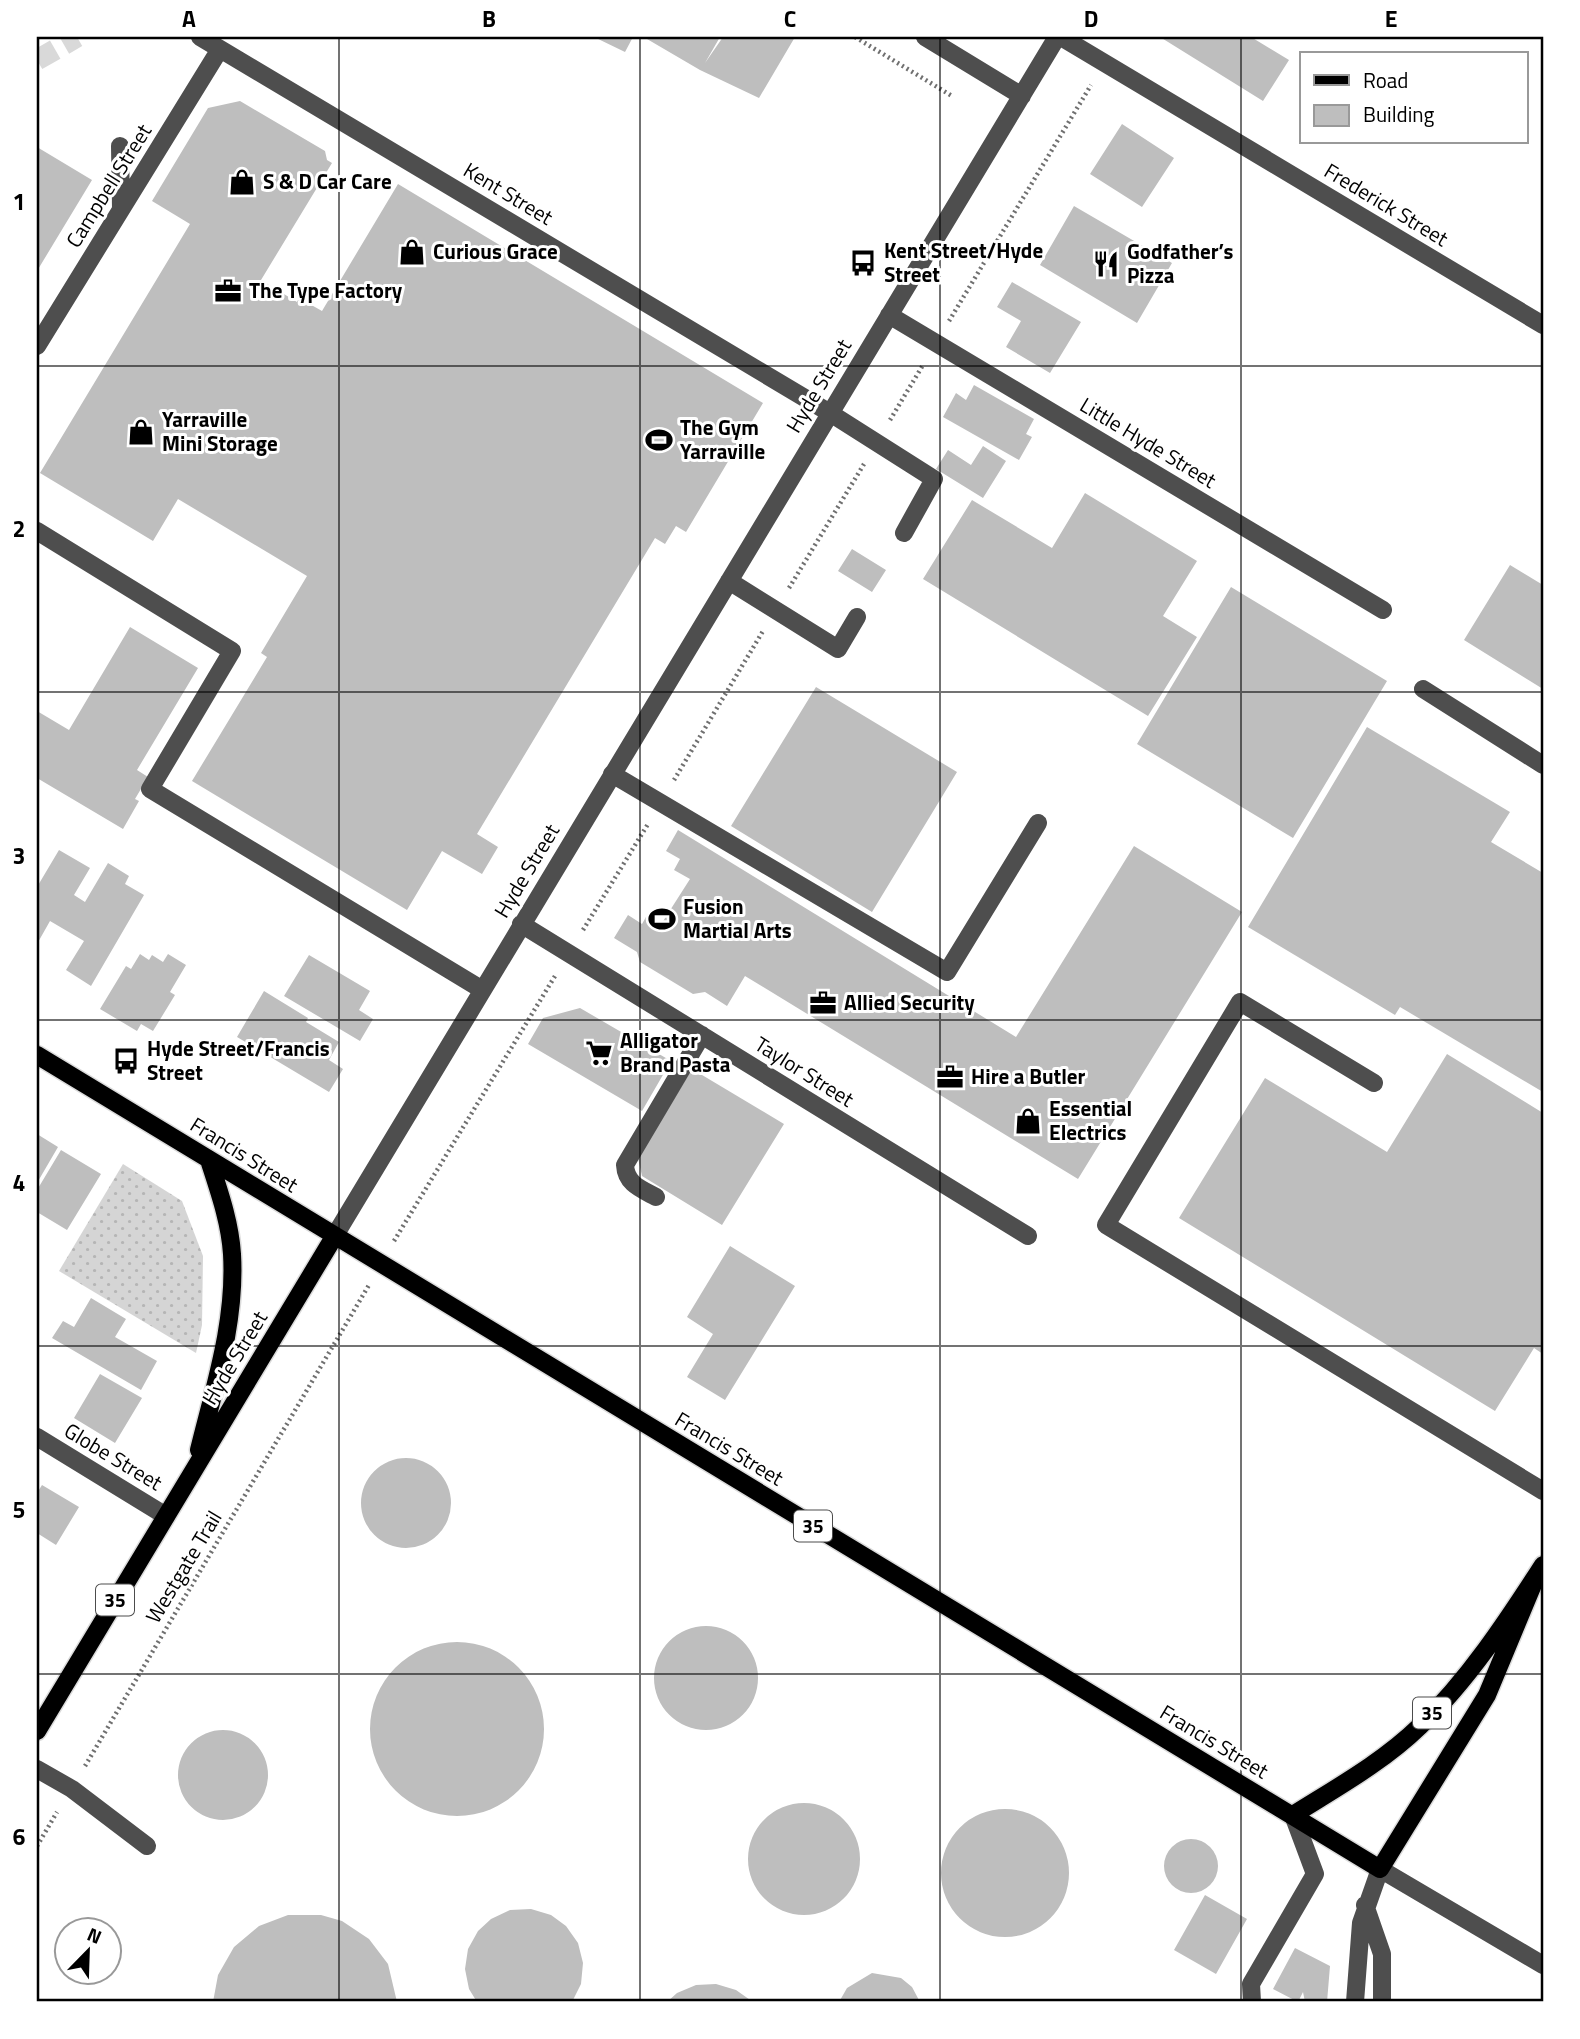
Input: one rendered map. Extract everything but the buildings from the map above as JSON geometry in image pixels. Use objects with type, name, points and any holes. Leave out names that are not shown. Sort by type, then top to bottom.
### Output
[{"type":"main road","name":"Francis Street","points":[[37,1055],[1380,1869]]},
{"type":"main road","points":[[194,1470],[228,1333],[233,1292],[232,1252],[226,1214],[209,1160]]},
{"type":"main road","name":"Hyde Street","points":[[37,1731],[334,1237]]},
{"type":"main road","name":"35","points":[[1293,1815],[1360,1773],[1419,1727],[1474,1664],[1540,1570]]},
{"type":"main road","name":"35","points":[[1380,1869],[1487,1695],[1540,1570]]},
{"type":"street","name":"Kent Street","points":[[200,37],[830,413],[934,479],[904,533]]},
{"type":"street","points":[[925,37],[1021,96]]},
{"type":"street","name":"Hyde Street","points":[[334,1237],[481,989],[1059,37]]},
{"type":"street","name":"Frederick Street","points":[[1059,37],[1543,325]]},
{"type":"street","name":"Campbell Street","points":[[37,346],[220,49]]},
{"type":"street","points":[[120,146],[121,211]]},
{"type":"street","name":"Little Hyde Street","points":[[889,315],[1383,610]]},
{"type":"street","points":[[37,531],[232,651],[150,789],[481,989]]},
{"type":"street","points":[[729,581],[838,649],[857,617]]},
{"type":"street","points":[[1423,689],[1543,765]]},
{"type":"street","points":[[612,774],[947,972],[1038,823]]},
{"type":"street","name":"Taylor Street","points":[[521,924],[1028,1236]]},
{"type":"street","points":[[1374,1083],[1240,1002],[1106,1225],[1543,1491]]},
{"type":"street","points":[[656,1197],[631,1182],[626,1175],[625,1166],[702,1035]]},
{"type":"street","name":"Globe Street","points":[[37,1437],[166,1516]]},
{"type":"street","points":[[37,1769],[72,1789],[147,1846]]},
{"type":"street","points":[[1252,2002],[1251,1984],[1315,1874],[1293,1815]]},
{"type":"street","points":[[1355,2002],[1357,1945],[1365,1905],[1380,1869]]},
{"type":"street","name":"Francis Street","points":[[1380,1869],[1543,1965]]},
{"type":"street","points":[[1365,1905],[1382,1954],[1382,2002]]},
{"type":"path","points":[[855,37],[952,96]]},
{"type":"path","name":"Westgate Trail","points":[[37,1846],[358,1303]]},
{"type":"shaded area","points":[[123,1164],[182,1201],[203,1256],[202,1325],[196,1353],[59,1271]]},
{"type":"tunnel","points":[[37,60],[77,37]]},
{"type":"place","name":"S & D Car Care","points":[[242,182]]},
{"type":"place","name":"Curious Grace","points":[[412,252]]},
{"type":"place","name":"Kent Street/Hyde Street","points":[[863,263]]},
{"type":"place","name":"Godfather’s Pizza","points":[[1106,264]]},
{"type":"place","name":"The Type Factory","points":[[228,291]]},
{"type":"place","name":"Yarraville Mini Storage","points":[[141,432]]},
{"type":"place","name":"The Gym Yarraville","points":[[659,440]]},
{"type":"place","name":"Fusion Martial Arts","points":[[662,919]]},
{"type":"place","name":"Allied Security","points":[[823,1003]]},
{"type":"place","name":"Alligator Brand Pasta","points":[[599,1053]]},
{"type":"place","name":"Hyde Street/Francis Street","points":[[126,1061]]},
{"type":"place","name":"Hire a Butler","points":[[950,1077]]},
{"type":"place","name":"Essential Electrics","points":[[1028,1121]]}]
